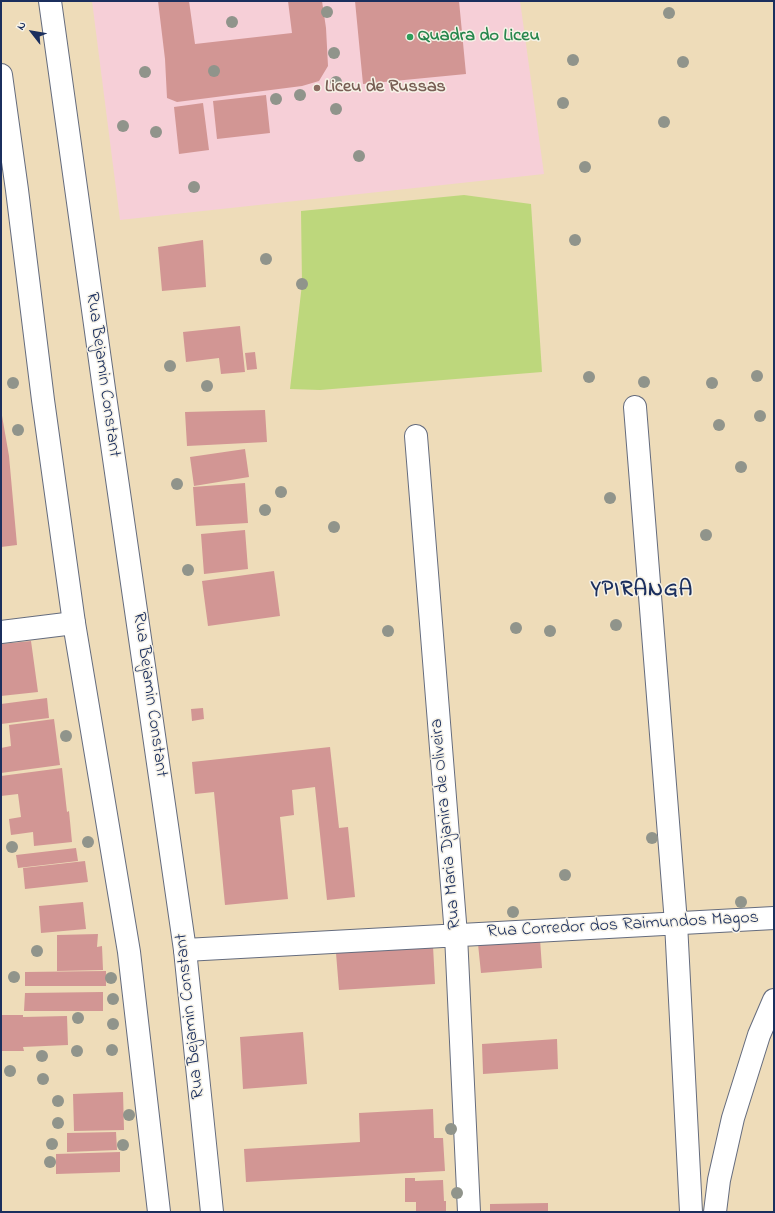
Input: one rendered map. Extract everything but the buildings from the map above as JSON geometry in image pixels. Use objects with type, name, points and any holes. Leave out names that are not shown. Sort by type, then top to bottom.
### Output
[{"type":"street","name":"Rua Bejamin Constant","points":[[50,1],[185,950],[212,1212]]},
{"type":"street","points":[[1,75],[3,109],[17,190],[43,400],[74,623],[129,952],[159,1212]]},
{"type":"street","points":[[635,407],[676,923],[691,1212]]},
{"type":"street","name":"Rua Maria Djanira de Oliveira","points":[[416,436],[456,935],[469,1212]]},
{"type":"street","points":[[1,632],[74,623]]},
{"type":"street","name":"Rua Corredor dos Raimundos Magos","points":[[185,950],[774,918]]},
{"type":"street","points":[[715,1212],[733,1118],[759,1035],[774,1000]]},
{"type":"shaded area","name":"Liceu de Russas","points":[[92,1],[520,1],[544,174],[120,220]]},
{"type":"green space","points":[[464,195],[531,204],[542,372],[320,390],[290,389],[302,284],[301,211]]},
{"type":"place","name":"Quadra do Liceu","points":[[410,37]]},
{"type":"place","name":"Liceu de Russas","points":[[317,88]]},
{"type":"district","name":"YPIRANGA","points":[[642,591]]}]
